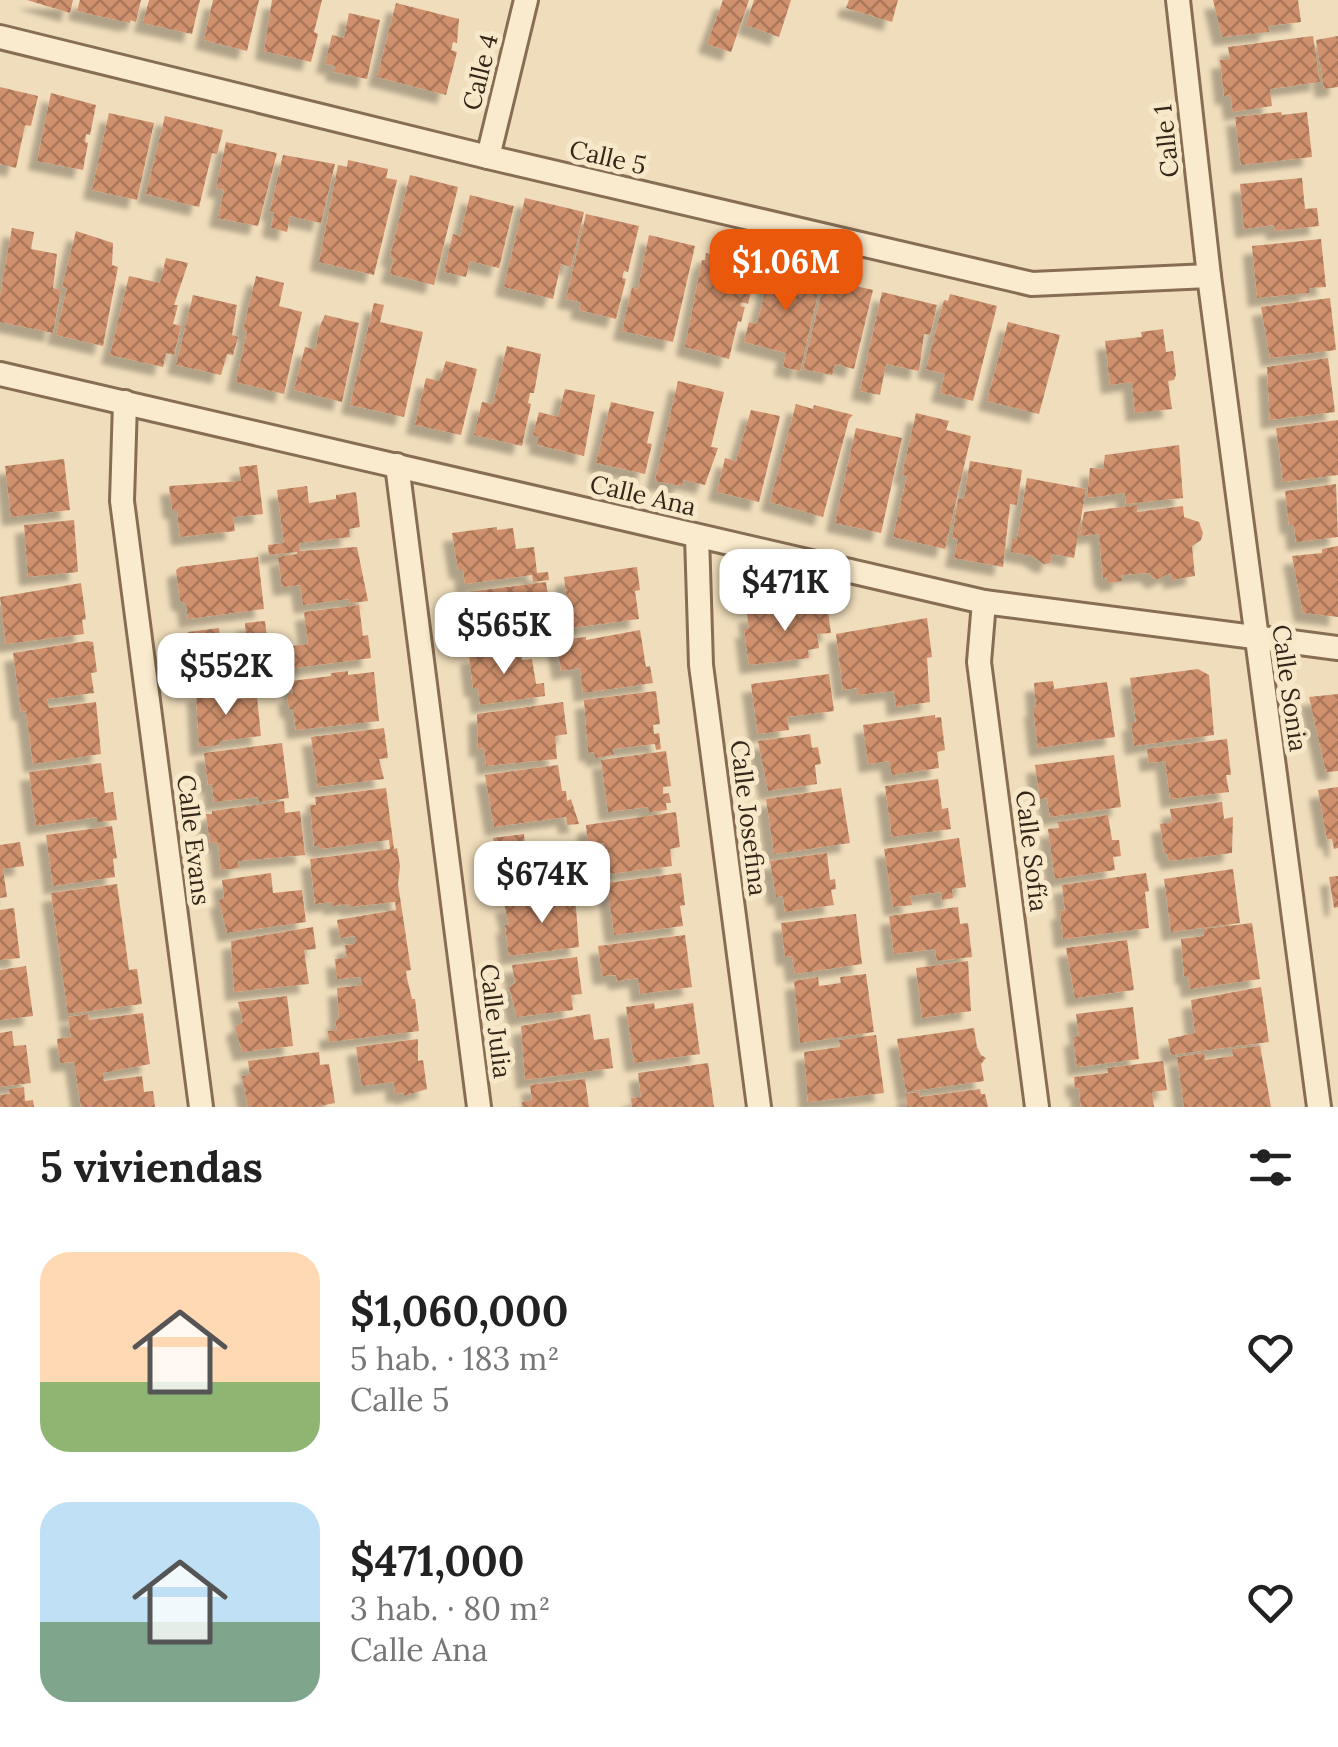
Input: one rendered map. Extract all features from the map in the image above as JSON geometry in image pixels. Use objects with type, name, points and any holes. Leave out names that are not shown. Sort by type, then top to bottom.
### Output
[{"type":"street","name":"Calle 4","points":[[488,157],[526,0]]},
{"type":"street","name":"Calle 1","points":[[1178,0],[1209,276]]},
{"type":"street","name":"Calle 5","points":[[0,38],[1032,284],[1209,276]]},
{"type":"street","name":"Calle Sonia","points":[[1209,276],[1319,1107]]},
{"type":"street","name":"Calle Ana","points":[[0,374],[984,602],[1338,648]]},
{"type":"street","name":"Calle Evans","points":[[125,402],[122,501],[201,1107]]},
{"type":"street","name":"Calle Julia","points":[[397,466],[479,1107]]},
{"type":"street","name":"Calle Josefina","points":[[697,536],[701,665],[760,1107]]},
{"type":"street","name":"Calle Sofía","points":[[984,602],[979,662],[1038,1107]]},
{"type":"building","points":[[27,0],[73,0],[70,13]]},
{"type":"building","points":[[80,0],[141,0],[136,22],[130,23],[77,11]]},
{"type":"building","points":[[149,0],[200,0],[192,34],[143,23]]},
{"type":"building","points":[[213,0],[259,0],[247,51],[204,40]]},
{"type":"building","points":[[272,0],[322,0],[311,62],[264,51]]},
{"type":"building","points":[[723,0],[749,0],[731,52],[707,44]]},
{"type":"building","points":[[754,0],[791,0],[779,37],[746,25]]},
{"type":"building","points":[[849,0],[898,0],[892,22],[846,8]]},
{"type":"building","points":[[1213,0],[1298,0],[1301,22],[1268,26],[1269,32],[1222,37]]},
{"type":"building","points":[[396,3],[459,19],[457,43],[453,42],[451,50],[457,52],[446,95],[377,77]]},
{"type":"building","points":[[349,13],[380,20],[367,79],[334,72],[335,66],[325,64],[332,35],[344,38]]},
{"type":"building","points":[[1313,36],[1320,82],[1270,89],[1272,106],[1233,112],[1230,95],[1224,96],[1220,60],[1230,59],[1228,47]]},
{"type":"building","points":[[1338,36],[1338,87],[1324,89],[1316,40]]},
{"type":"building","points":[[0,87],[38,96],[31,126],[25,125],[16,168],[0,164]]},
{"type":"building","points":[[51,93],[96,105],[90,135],[86,134],[83,170],[37,161]]},
{"type":"building","points":[[1307,112],[1312,157],[1241,165],[1235,117]]},
{"type":"building","points":[[109,113],[154,123],[137,200],[92,190]]},
{"type":"building","points":[[165,116],[223,130],[217,154],[212,153],[199,207],[146,194]]},
{"type":"building","points":[[226,142],[277,153],[258,226],[218,218],[224,190],[216,188]]},
{"type":"building","points":[[283,155],[335,164],[321,223],[290,216],[287,232],[271,228],[274,212],[270,211]]},
{"type":"building","points":[[348,160],[388,169],[386,178],[397,180],[374,275],[319,262],[338,165],[347,167]]},
{"type":"building","points":[[410,175],[458,187],[434,285],[390,274],[394,258],[390,257]]},
{"type":"building","points":[[1302,178],[1305,209],[1317,208],[1319,226],[1275,231],[1274,225],[1244,229],[1240,184]]},
{"type":"building","points":[[470,195],[514,206],[499,268],[470,261],[466,277],[444,272],[453,234],[460,236]]},
{"type":"building","points":[[525,198],[584,212],[571,267],[561,264],[553,299],[504,287]]},
{"type":"building","points":[[586,214],[639,226],[628,272],[624,271],[622,278],[626,279],[616,319],[579,310],[581,302],[566,299]]},
{"type":"building","points":[[12,228],[34,232],[31,249],[57,254],[53,288],[61,290],[53,333],[0,322],[0,296]]},
{"type":"building","points":[[76,231],[113,243],[112,265],[118,267],[103,346],[56,335],[67,288],[62,287]]},
{"type":"building","points":[[649,235],[695,246],[673,342],[622,331],[632,288],[638,289]]},
{"type":"building","points":[[1321,239],[1326,287],[1309,288],[1309,293],[1257,298],[1252,246]]},
{"type":"building","points":[[706,253],[757,266],[748,304],[742,302],[740,306],[745,307],[729,359],[685,347]]},
{"type":"building","points":[[166,258],[188,263],[174,305],[178,305],[173,324],[181,326],[174,355],[166,353],[163,367],[110,355],[129,276],[160,283]]},
{"type":"building","points":[[772,263],[816,273],[814,284],[820,285],[800,371],[783,367],[786,353],[744,342],[749,322],[757,324]]},
{"type":"building","points":[[256,276],[284,283],[279,306],[302,312],[284,394],[236,382]]},
{"type":"building","points":[[825,279],[873,290],[854,369],[835,364],[832,375],[803,369]]},
{"type":"building","points":[[882,292],[937,305],[930,335],[924,334],[919,371],[886,364],[880,395],[860,391]]},
{"type":"building","points":[[950,294],[997,306],[973,401],[940,393],[945,374],[926,369],[944,300],[948,301]]},
{"type":"building","points":[[193,295],[237,305],[232,335],[238,337],[233,355],[227,354],[221,375],[176,365]]},
{"type":"building","points":[[1330,298],[1336,350],[1270,358],[1261,307]]},
{"type":"building","points":[[374,303],[384,305],[380,322],[423,332],[404,417],[350,405]]},
{"type":"building","points":[[325,315],[359,323],[342,402],[294,390],[305,347],[316,350]]},
{"type":"building","points":[[1008,322],[1060,335],[1039,414],[987,401]]},
{"type":"building","points":[[1163,329],[1166,352],[1173,351],[1176,375],[1168,381],[1172,409],[1135,413],[1132,382],[1110,385],[1105,341],[1142,337],[1141,332]]},
{"type":"building","points":[[507,346],[541,354],[522,446],[474,435],[482,402],[493,404]]},
{"type":"building","points":[[1328,358],[1335,412],[1270,420],[1267,367]]},
{"type":"building","points":[[446,361],[477,369],[461,435],[415,425],[426,378],[439,381]]},
{"type":"building","points":[[678,381],[724,392],[711,447],[718,448],[705,485],[683,480],[682,486],[655,481]]},
{"type":"building","points":[[565,389],[595,395],[584,456],[537,445],[539,437],[533,435],[539,412],[558,417]]},
{"type":"building","points":[[611,402],[654,412],[645,474],[596,463]]},
{"type":"building","points":[[796,404],[853,415],[823,517],[770,502]]},
{"type":"building","points":[[751,410],[780,416],[759,502],[717,492],[725,458],[736,461]]},
{"type":"building","points":[[916,413],[949,421],[946,430],[971,436],[945,549],[893,537]]},
{"type":"building","points":[[1338,420],[1338,475],[1283,482],[1276,428]]},
{"type":"building","points":[[856,428],[902,438],[881,533],[835,523]]},
{"type":"building","points":[[1179,445],[1183,498],[1126,504],[1125,493],[1087,498],[1090,468],[1103,469],[1105,455]]},
{"type":"building","points":[[64,459],[70,510],[11,517],[5,466]]},
{"type":"building","points":[[970,461],[1022,470],[1017,505],[1010,504],[1003,567],[954,558],[958,539],[952,538],[958,499],[964,499]]},
{"type":"building","points":[[257,465],[263,514],[233,517],[235,531],[180,537],[169,486],[241,481],[239,467]]},
{"type":"building","points":[[1027,478],[1086,489],[1074,558],[1052,554],[1050,563],[1044,564],[1032,556],[1011,552],[1012,539],[1017,539]]},
{"type":"building","points":[[1336,484],[1338,537],[1296,542],[1294,525],[1289,525],[1285,491]]},
{"type":"building","points":[[307,486],[309,503],[356,492],[360,527],[349,529],[350,537],[299,543],[300,551],[357,547],[368,601],[350,603],[349,599],[303,605],[300,585],[282,587],[278,557],[297,552],[269,555],[268,545],[284,543],[277,490]]},
{"type":"building","points":[[1137,505],[1137,512],[1183,506],[1184,517],[1199,522],[1201,540],[1192,546],[1195,576],[1172,580],[1172,574],[1156,580],[1148,573],[1121,575],[1122,581],[1107,583],[1107,578],[1103,579],[1099,534],[1080,536],[1084,512]]},
{"type":"building","points":[[74,520],[78,572],[28,577],[24,525]]},
{"type":"building","points":[[513,528],[516,549],[534,547],[537,573],[548,572],[549,580],[533,582],[532,575],[465,584],[463,570],[458,570],[452,533]]},
{"type":"building","points":[[1338,546],[1338,617],[1303,613],[1292,556],[1322,553],[1322,549]]},
{"type":"building","points":[[258,557],[264,609],[188,619],[186,603],[180,601],[176,570]]},
{"type":"building","points":[[637,567],[639,619],[571,628],[564,577]]},
{"type":"building","points":[[546,582],[554,640],[543,642],[543,635],[470,645],[461,593]]},
{"type":"building","points":[[81,583],[84,634],[6,644],[0,597]]},
{"type":"building","points":[[359,605],[371,658],[288,669],[285,647],[308,644],[304,612]]},
{"type":"building","points":[[827,605],[831,633],[817,634],[819,648],[808,650],[809,658],[749,665],[744,629],[749,629],[747,614]]},
{"type":"building","points":[[927,618],[932,657],[927,658],[930,702],[896,707],[894,691],[858,695],[857,688],[843,690],[836,634]]},
{"type":"building","points":[[265,621],[269,657],[251,659],[254,675],[199,681],[197,667],[192,667],[188,632],[219,628],[220,640],[246,637],[245,623]]},
{"type":"building","points":[[640,630],[653,683],[583,693],[580,668],[561,671],[556,640],[586,640]]},
{"type":"building","points":[[93,642],[97,672],[91,673],[94,693],[47,699],[49,708],[96,702],[101,754],[33,764],[13,653]]},
{"type":"building","points":[[520,649],[522,660],[532,659],[536,684],[544,683],[545,696],[480,705],[478,688],[473,688],[469,655]]},
{"type":"building","points":[[1198,669],[1209,675],[1214,735],[1134,746],[1131,722],[1136,722],[1130,678]]},
{"type":"building","points":[[348,671],[348,675],[374,672],[379,721],[296,730],[287,694],[293,694],[291,681]]},
{"type":"building","points":[[829,674],[834,711],[787,717],[789,730],[758,734],[751,684]]},
{"type":"building","points":[[1053,681],[1054,689],[1107,682],[1115,737],[1038,748],[1034,683]]},
{"type":"building","points":[[226,689],[228,700],[257,697],[261,736],[199,747],[196,693]]},
{"type":"building","points":[[656,691],[660,724],[653,725],[654,734],[659,733],[661,749],[656,750],[655,744],[613,749],[614,755],[595,758],[594,752],[588,753],[584,700]]},
{"type":"building","points":[[1338,694],[1338,771],[1326,772],[1309,697]]},
{"type":"building","points":[[563,702],[567,734],[555,736],[557,759],[486,766],[484,748],[478,749],[477,714]]},
{"type":"building","points":[[941,717],[945,750],[937,752],[939,768],[892,775],[889,761],[868,764],[863,725]]},
{"type":"building","points":[[384,728],[388,758],[379,759],[384,779],[318,787],[311,737]]},
{"type":"building","points":[[810,734],[812,748],[818,747],[821,764],[815,765],[817,784],[768,791],[758,741]]},
{"type":"building","points":[[1227,739],[1229,792],[1170,799],[1165,761],[1149,763],[1147,749]]},
{"type":"building","points":[[282,743],[289,798],[214,802],[204,753]]},
{"type":"building","points":[[666,751],[671,786],[663,787],[663,794],[669,793],[671,803],[666,803],[667,810],[649,812],[648,807],[608,812],[601,760]]},
{"type":"building","points":[[1114,755],[1121,807],[1050,817],[1047,798],[1040,799],[1035,765]]},
{"type":"building","points":[[101,763],[105,793],[113,792],[117,820],[97,822],[97,817],[36,826],[29,772]]},
{"type":"building","points":[[558,765],[562,791],[566,791],[567,801],[571,799],[579,824],[567,825],[566,817],[494,827],[485,775]]},
{"type":"building","points":[[938,779],[942,809],[948,808],[951,829],[892,837],[885,786]]},
{"type":"building","points":[[1338,787],[1338,848],[1334,849],[1332,839],[1327,839],[1318,790]]},
{"type":"building","points":[[386,788],[400,866],[398,884],[411,970],[406,971],[419,1031],[329,1042],[328,1031],[337,1030],[335,1020],[339,1019],[337,988],[362,985],[361,977],[337,979],[335,959],[347,958],[345,945],[355,944],[355,936],[340,938],[337,920],[396,910],[395,902],[350,907],[332,906],[332,902],[315,904],[310,859],[390,849],[389,840],[320,849],[314,846],[310,805],[316,805],[315,797]]},
{"type":"building","points":[[841,788],[850,843],[774,854],[766,799]]},
{"type":"building","points":[[284,801],[285,813],[300,811],[305,855],[238,861],[239,868],[221,870],[218,842],[210,843],[206,814]]},
{"type":"building","points":[[1222,802],[1224,819],[1233,817],[1232,853],[1169,861],[1160,824],[1172,822],[1170,809]]},
{"type":"building","points":[[676,812],[680,847],[670,849],[672,866],[609,874],[604,843],[588,846],[586,825]]},
{"type":"building","points":[[1108,815],[1112,840],[1119,840],[1121,856],[1113,857],[1115,870],[1055,879],[1048,829],[1059,828],[1058,822]]},
{"type":"building","points":[[112,826],[117,858],[113,859],[115,877],[53,886],[46,835]]},
{"type":"building","points":[[524,834],[525,846],[556,842],[559,866],[549,868],[551,882],[502,888],[493,838]]},
{"type":"building","points":[[959,838],[966,887],[952,889],[953,898],[942,900],[941,892],[910,896],[912,905],[893,907],[884,849]]},
{"type":"building","points":[[20,842],[24,866],[3,869],[7,897],[0,898],[0,845]]},
{"type":"building","points":[[827,853],[830,880],[835,879],[836,889],[831,890],[834,905],[785,912],[783,896],[776,897],[770,861]]},
{"type":"building","points":[[1233,869],[1240,923],[1171,932],[1164,879]]},
{"type":"building","points":[[271,873],[273,893],[302,890],[306,922],[227,933],[219,900],[224,898],[222,880]]},
{"type":"building","points":[[681,873],[683,926],[614,935],[607,883]]},
{"type":"building","points":[[1146,873],[1149,928],[1063,939],[1062,885]]},
{"type":"building","points":[[1338,876],[1338,907],[1334,908],[1329,877]]},
{"type":"building","points":[[117,884],[129,970],[137,969],[142,1004],[68,1014],[51,893]]},
{"type":"building","points":[[575,895],[579,947],[509,956],[505,925],[509,924],[504,904]]},
{"type":"building","points":[[958,907],[960,924],[968,923],[972,957],[937,961],[935,949],[894,954],[889,916]]},
{"type":"building","points":[[14,908],[20,958],[0,960],[0,910]]},
{"type":"building","points":[[856,914],[862,964],[795,974],[792,956],[785,957],[781,923]]},
{"type":"building","points":[[1252,923],[1260,979],[1190,989],[1188,976],[1184,976],[1181,939],[1204,936],[1204,929]]},
{"type":"building","points":[[313,927],[316,949],[304,950],[309,984],[234,992],[231,941]]},
{"type":"building","points":[[685,935],[692,987],[640,994],[638,978],[617,981],[616,975],[602,976],[598,946]]},
{"type":"building","points":[[1127,940],[1134,990],[1075,998],[1066,948]]},
{"type":"building","points":[[577,957],[582,994],[571,995],[573,1010],[517,1017],[509,987],[515,983],[512,965]]},
{"type":"building","points":[[968,961],[971,1011],[922,1018],[916,968]]},
{"type":"building","points":[[26,966],[33,1016],[0,1020],[0,970]]},
{"type":"building","points":[[866,974],[874,1032],[800,1043],[794,981],[818,977],[819,986],[841,983],[840,977]]},
{"type":"building","points":[[1261,987],[1269,1042],[1171,1055],[1168,1039],[1195,1033],[1191,1000]]},
{"type":"building","points":[[287,996],[293,1046],[242,1052],[235,1027],[243,1022],[238,1002]]},
{"type":"building","points":[[654,1003],[655,1009],[693,1003],[700,1054],[634,1063],[626,1007]]},
{"type":"building","points":[[1133,1007],[1139,1059],[1077,1067],[1073,1037],[1079,1036],[1076,1014]]},
{"type":"building","points":[[143,1013],[150,1064],[92,1075],[103,1073],[104,1081],[142,1076],[144,1092],[153,1091],[155,1107],[81,1107],[74,1062],[60,1063],[57,1039],[71,1037],[68,1017],[88,1014],[89,1020]]},
{"type":"building","points":[[590,1014],[594,1040],[609,1038],[613,1068],[525,1080],[521,1026]]},
{"type":"building","points":[[974,1028],[977,1047],[986,1058],[981,1064],[984,1081],[906,1092],[897,1039]]},
{"type":"building","points":[[12,1031],[14,1046],[26,1045],[31,1083],[0,1087],[0,1033]]},
{"type":"building","points":[[876,1035],[884,1093],[808,1102],[804,1052],[840,1047],[839,1040]]},
{"type":"building","points":[[418,1039],[418,1061],[423,1060],[427,1089],[404,1096],[395,1094],[394,1082],[362,1086],[356,1047]]},
{"type":"building","points":[[1260,1046],[1271,1107],[1184,1107],[1177,1057],[1204,1053],[1205,1060],[1233,1056],[1232,1049]]},
{"type":"building","points":[[319,1052],[320,1065],[329,1064],[335,1103],[314,1107],[248,1107],[242,1076],[250,1075],[248,1061]]},
{"type":"building","points":[[1163,1061],[1167,1090],[1152,1092],[1154,1107],[1081,1107],[1074,1077],[1108,1073],[1107,1068]]},
{"type":"building","points":[[708,1063],[714,1107],[632,1107],[631,1098],[641,1097],[638,1073]]},
{"type":"building","points":[[585,1079],[589,1107],[522,1107],[522,1102],[532,1100],[530,1085]]},
{"type":"building","points":[[24,1087],[25,1101],[33,1100],[34,1107],[0,1107],[0,1095]]},
{"type":"building","points":[[980,1089],[988,1107],[907,1107],[906,1094],[919,1092],[920,1097]]}]
